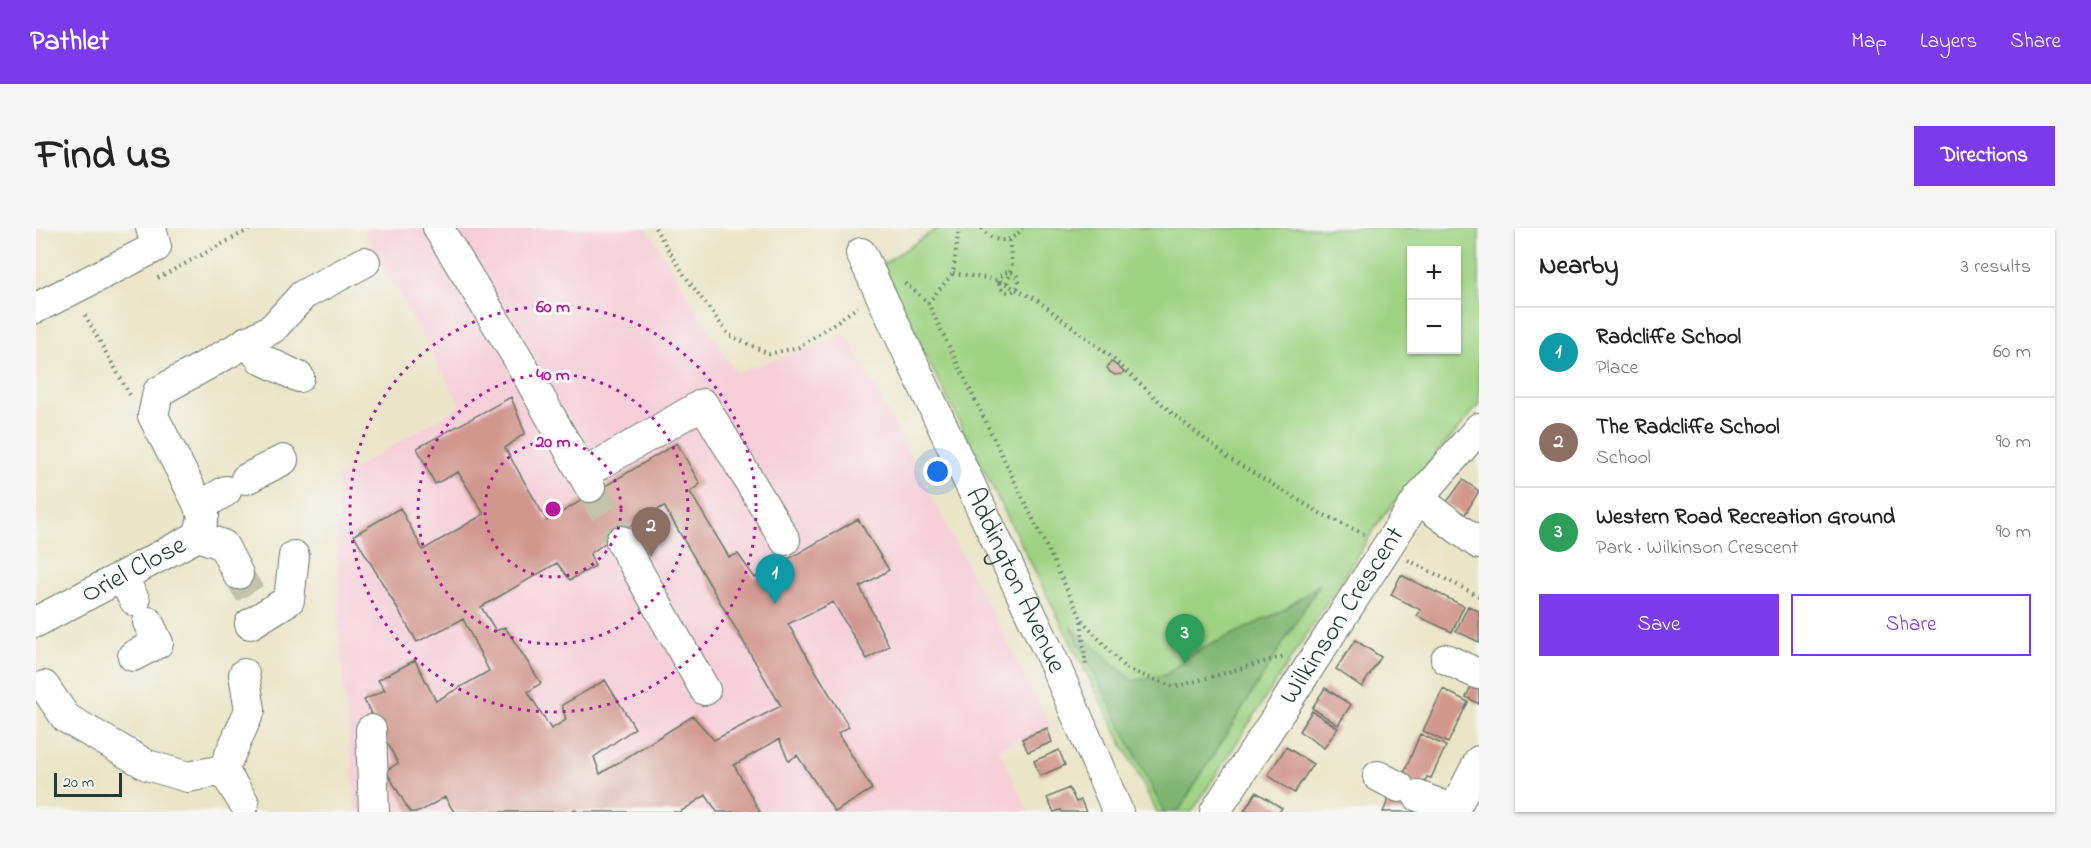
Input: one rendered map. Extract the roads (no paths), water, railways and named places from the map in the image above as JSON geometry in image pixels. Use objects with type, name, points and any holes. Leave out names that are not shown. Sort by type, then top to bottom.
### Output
[{"type":"street","points":[[36,307],[156,247],[151,228]]},
{"type":"street","points":[[438,228],[587,481],[703,405],[785,540]]},
{"type":"street","name":"Addington Avenue","points":[[861,253],[1054,663],[1118,812]]},
{"type":"street","points":[[299,378],[261,359],[247,341],[273,328],[303,295],[365,262]]},
{"type":"street","name":"Oriel Close","points":[[36,622],[135,600],[199,521],[153,416],[158,392],[247,341]]},
{"type":"street","name":"Wilkinson Crescent","points":[[1215,812],[1381,547],[1418,499],[1479,428]]},
{"type":"street","points":[[283,460],[236,485],[199,521],[223,545],[250,602],[289,600],[294,556]]},
{"type":"street","points":[[1418,499],[1479,544]]},
{"type":"street","points":[[621,541],[705,690]]},
{"type":"street","points":[[133,656],[158,643],[135,600]]},
{"type":"street","points":[[1446,659],[1478,674]]},
{"type":"street","points":[[223,770],[250,710],[244,674]]},
{"type":"street","points":[[39,682],[66,718],[147,765],[188,777],[223,770]]},
{"type":"street","points":[[371,730],[374,812]]},
{"type":"street","points":[[1398,786],[1461,809],[1479,761]]},
{"type":"street","points":[[223,770],[244,803]]},
{"type":"tunnel","points":[[590,487],[621,541]]},
{"type":"tunnel","points":[[238,574],[250,594]]},
{"type":"place","name":"The Radcliffe School","points":[[651,557]]},
{"type":"place","name":"Radcliffe School","points":[[775,604]]},
{"type":"place","name":"Western Road Recreation Ground","points":[[1185,664]]}]
